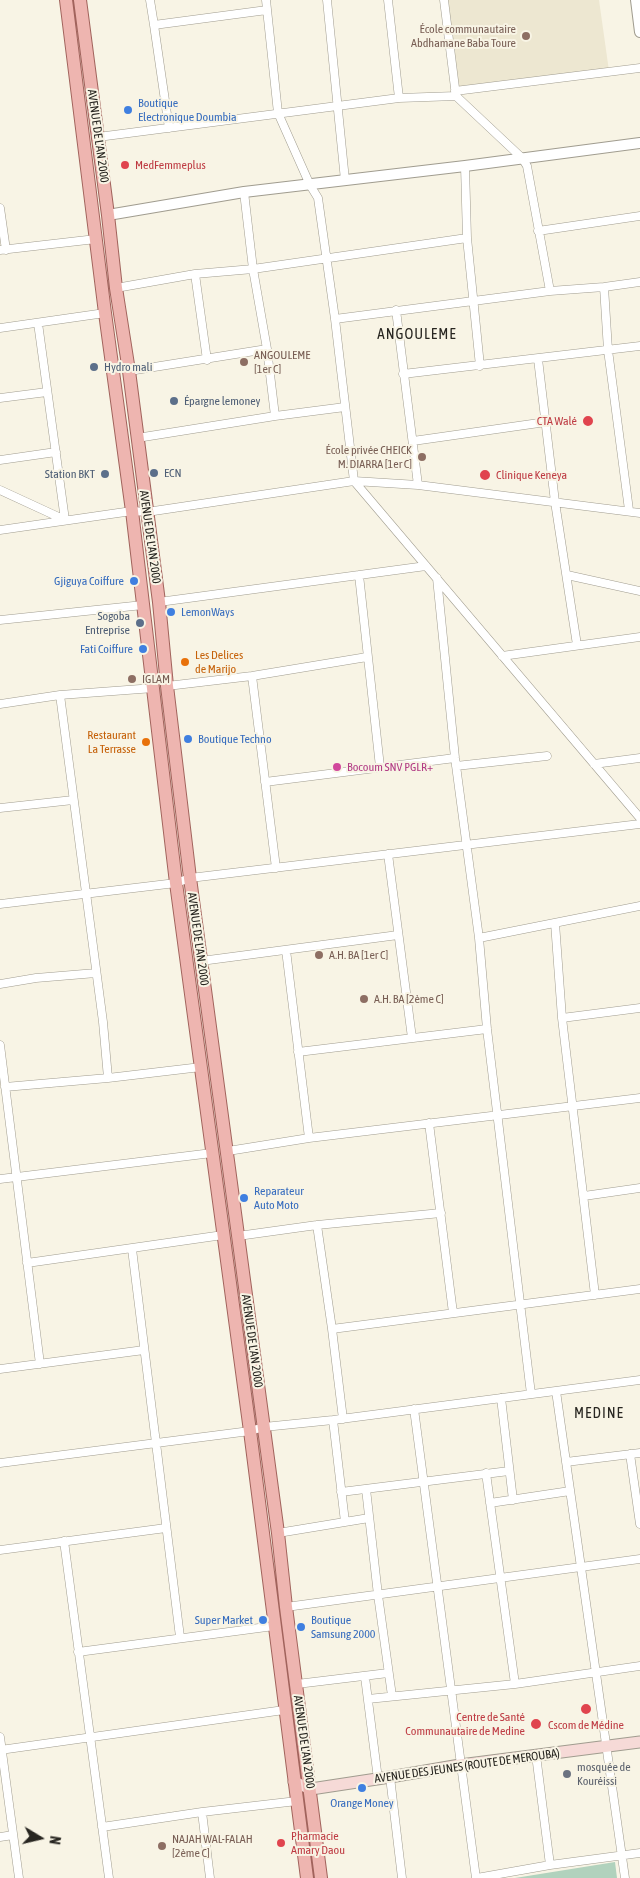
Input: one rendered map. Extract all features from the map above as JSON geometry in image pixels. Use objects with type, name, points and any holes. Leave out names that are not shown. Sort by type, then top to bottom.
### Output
[{"type":"main road","name":"AVENUE DE L'AN 2000","points":[[66,0],[143,605],[160,687],[190,878],[228,1151],[321,1878]]},
{"type":"main road","name":"AVENUE DE L'AN 2000","points":[[80,0],[158,602],[160,687],[176,883],[250,1431],[284,1710],[307,1878]]},
{"type":"main road","name":"AVENUE DES JEUNES (ROUTE DE MEROUBA)","points":[[311,1789],[460,1765],[640,1742]]},
{"type":"main road","points":[[294,1782],[311,1789]]},
{"type":"street","points":[[150,0],[169,128]]},
{"type":"street","points":[[266,0],[278,113],[310,185],[318,198],[335,319],[354,481],[640,818]]},
{"type":"street","points":[[327,0],[345,180]]},
{"type":"street","points":[[388,0],[399,98]]},
{"type":"street","points":[[444,0],[456,94],[522,158],[527,166],[550,291]]},
{"type":"street","points":[[636,0],[640,32]]},
{"type":"street","points":[[154,25],[267,10]]},
{"type":"street","points":[[98,137],[399,98],[456,94],[640,68]]},
{"type":"street","points":[[108,214],[244,192],[640,143]]},
{"type":"street","points":[[465,166],[467,238],[480,366]]},
{"type":"street","points":[[244,192],[253,269],[267,349],[275,416]]},
{"type":"street","points":[[0,208],[3,250],[96,239]]},
{"type":"street","points":[[538,231],[640,216]]},
{"type":"street","points":[[116,288],[195,274],[253,269],[467,238]]},
{"type":"street","points":[[195,274],[207,360]]},
{"type":"street","points":[[335,319],[550,291],[640,282]]},
{"type":"street","points":[[604,287],[608,350],[629,510]]},
{"type":"street","points":[[396,310],[418,485]]},
{"type":"street","points":[[0,328],[105,313]]},
{"type":"street","points":[[38,323],[65,520]]},
{"type":"street","points":[[403,374],[640,346]]},
{"type":"street","points":[[129,371],[267,349]]},
{"type":"street","points":[[538,359],[577,645]]},
{"type":"street","points":[[0,398],[47,392]]},
{"type":"street","points":[[137,438],[345,407]]},
{"type":"street","points":[[413,441],[546,422]]},
{"type":"street","points":[[0,460],[56,452]]},
{"type":"street","points":[[0,530],[132,511],[147,512],[354,481],[418,485],[629,510],[640,513]]},
{"type":"street","points":[[0,490],[65,520]]},
{"type":"street","points":[[158,602],[426,566]]},
{"type":"street","points":[[358,575],[380,767]]},
{"type":"street","points":[[567,575],[640,591]]},
{"type":"street","points":[[437,578],[456,762],[479,938],[487,1029],[531,1394]]},
{"type":"street","points":[[0,620],[143,605]]},
{"type":"street","points":[[502,656],[640,637]]},
{"type":"street","points":[[0,704],[252,676],[367,657]]},
{"type":"street","points":[[252,676],[276,868]]},
{"type":"street","points":[[60,696],[108,1078]]},
{"type":"street","points":[[265,782],[380,767],[547,756]]},
{"type":"street","points":[[594,764],[640,758]]},
{"type":"street","points":[[0,808],[73,800]]},
{"type":"street","points":[[0,904],[176,883],[190,878],[640,824]]},
{"type":"street","points":[[388,854],[412,1038]]},
{"type":"street","points":[[479,938],[640,906]]},
{"type":"street","points":[[555,923],[562,1018],[595,1295]]},
{"type":"street","points":[[201,961],[398,935]]},
{"type":"street","points":[[286,950],[309,1138]]},
{"type":"street","points":[[0,984],[36,978],[96,973]]},
{"type":"street","points":[[562,1018],[640,1008]]},
{"type":"street","points":[[298,1052],[487,1029]]},
{"type":"street","points":[[0,1045],[40,1364]]},
{"type":"street","points":[[6,1087],[201,1067]]},
{"type":"street","points":[[228,1151],[309,1138],[640,1098]]},
{"type":"street","points":[[429,1123],[453,1313]]},
{"type":"street","points":[[0,1179],[212,1153]]},
{"type":"street","points":[[584,1196],[640,1188]]},
{"type":"street","points":[[238,1236],[317,1225],[441,1212]]},
{"type":"street","points":[[317,1225],[332,1329],[342,1419]]},
{"type":"street","points":[[27,1263],[223,1235]]},
{"type":"street","points":[[132,1249],[180,1637]]},
{"type":"street","points":[[332,1329],[640,1289]]},
{"type":"street","points":[[0,1370],[144,1350]]},
{"type":"street","points":[[0,1463],[250,1431],[264,1427],[342,1419],[640,1380]]},
{"type":"street","points":[[556,1391],[625,1878]]},
{"type":"street","points":[[501,1398],[513,1500]]},
{"type":"street","points":[[414,1409],[476,1878],[550,1865],[640,1853]]},
{"type":"street","points":[[333,1420],[345,1522]]},
{"type":"street","points":[[566,1462],[640,1453]]},
{"type":"street","points":[[630,1454],[637,1486],[640,1524]]},
{"type":"street","points":[[341,1492],[509,1471]]},
{"type":"street","points":[[486,1473],[515,1684]]},
{"type":"street","points":[[366,1489],[392,1696]]},
{"type":"street","points":[[490,1504],[570,1491]]},
{"type":"street","points":[[278,1533],[369,1518]]},
{"type":"street","points":[[0,1550],[166,1528]]},
{"type":"street","points":[[64,1542],[109,1878]]},
{"type":"street","points":[[286,1607],[640,1559]]},
{"type":"street","points":[[78,1652],[274,1626]]},
{"type":"street","points":[[368,1699],[515,1684],[640,1666]]},
{"type":"street","points":[[296,1684],[388,1673]]},
{"type":"street","points":[[365,1677],[378,1779]]},
{"type":"street","points":[[1,1750],[284,1710]]},
{"type":"street","points":[[0,1737],[19,1878]]},
{"type":"street","points":[[536,1755],[550,1865]]},
{"type":"street","points":[[390,1777],[402,1878]]},
{"type":"street","points":[[102,1827],[202,1812],[297,1801]]},
{"type":"street","points":[[202,1812],[210,1878]]},
{"type":"street","points":[[0,1837],[13,1836]]},
{"type":"shaded area","name":"École communautaire Abdhamane Baba Toure","points":[[444,0],[599,0],[609,71],[455,91]]},
{"type":"green space","points":[[615,1862],[617,1878],[515,1878]]},
{"type":"place","name":"École communautaire Abdhamane Baba Toure","points":[[526,36]]},
{"type":"place","name":"Boutique Electronique Doumbia","points":[[128,110]]},
{"type":"place","name":"MedFemmeplus","points":[[125,165]]},
{"type":"place","name":"ANGOULEME [1er C]","points":[[244,362]]},
{"type":"place","name":"Hydro mali","points":[[94,367]]},
{"type":"place","name":"Épargne lemoney","points":[[174,401]]},
{"type":"place","name":"CTA Walé","points":[[588,421]]},
{"type":"place","name":"École privée CHEICK M. DIARRA [1er C]","points":[[422,457]]},
{"type":"place","name":"ECN","points":[[154,473]]},
{"type":"place","name":"Station BKT","points":[[105,474]]},
{"type":"place","name":"Clinique Keneya","points":[[485,475]]},
{"type":"place","name":"Gjiguya Coiffure","points":[[134,581]]},
{"type":"place","name":"LemonWays","points":[[171,612]]},
{"type":"place","name":"Sogoba Entreprise","points":[[140,623]]},
{"type":"place","name":"Fati Coiffure","points":[[143,649]]},
{"type":"place","name":"Les Delices de Marijo","points":[[185,662]]},
{"type":"place","name":"IGLAM","points":[[132,679]]},
{"type":"place","name":"Boutique Techno","points":[[188,739]]},
{"type":"place","name":"Restaurant La Terrasse","points":[[146,742]]},
{"type":"place","name":"Bocoum SNV PGLR+","points":[[337,767]]},
{"type":"place","name":"A.H. BA [1er C]","points":[[319,955]]},
{"type":"place","name":"A.H. BA [2ème C]","points":[[364,999]]},
{"type":"place","name":"Reparateur Auto Moto","points":[[244,1198]]},
{"type":"place","name":"Super Market","points":[[263,1620]]},
{"type":"place","name":"Boutique Samsung 2000","points":[[301,1627]]},
{"type":"place","name":"Cscom de Médine","points":[[586,1709]]},
{"type":"place","name":"Centre de Santé Communautaire de Medine","points":[[536,1724]]},
{"type":"place","name":"mosquée de Kouréissi","points":[[567,1774]]},
{"type":"place","name":"Orange Money","points":[[362,1788]]},
{"type":"place","name":"Pharmacie Amary Daou","points":[[281,1843]]},
{"type":"place","name":"NAJAH WAL-FALAH [2ème C]","points":[[162,1846]]},
{"type":"district","name":"ANGOULEME","points":[[417,334]]},
{"type":"district","name":"MEDINE","points":[[599,1413]]}]
